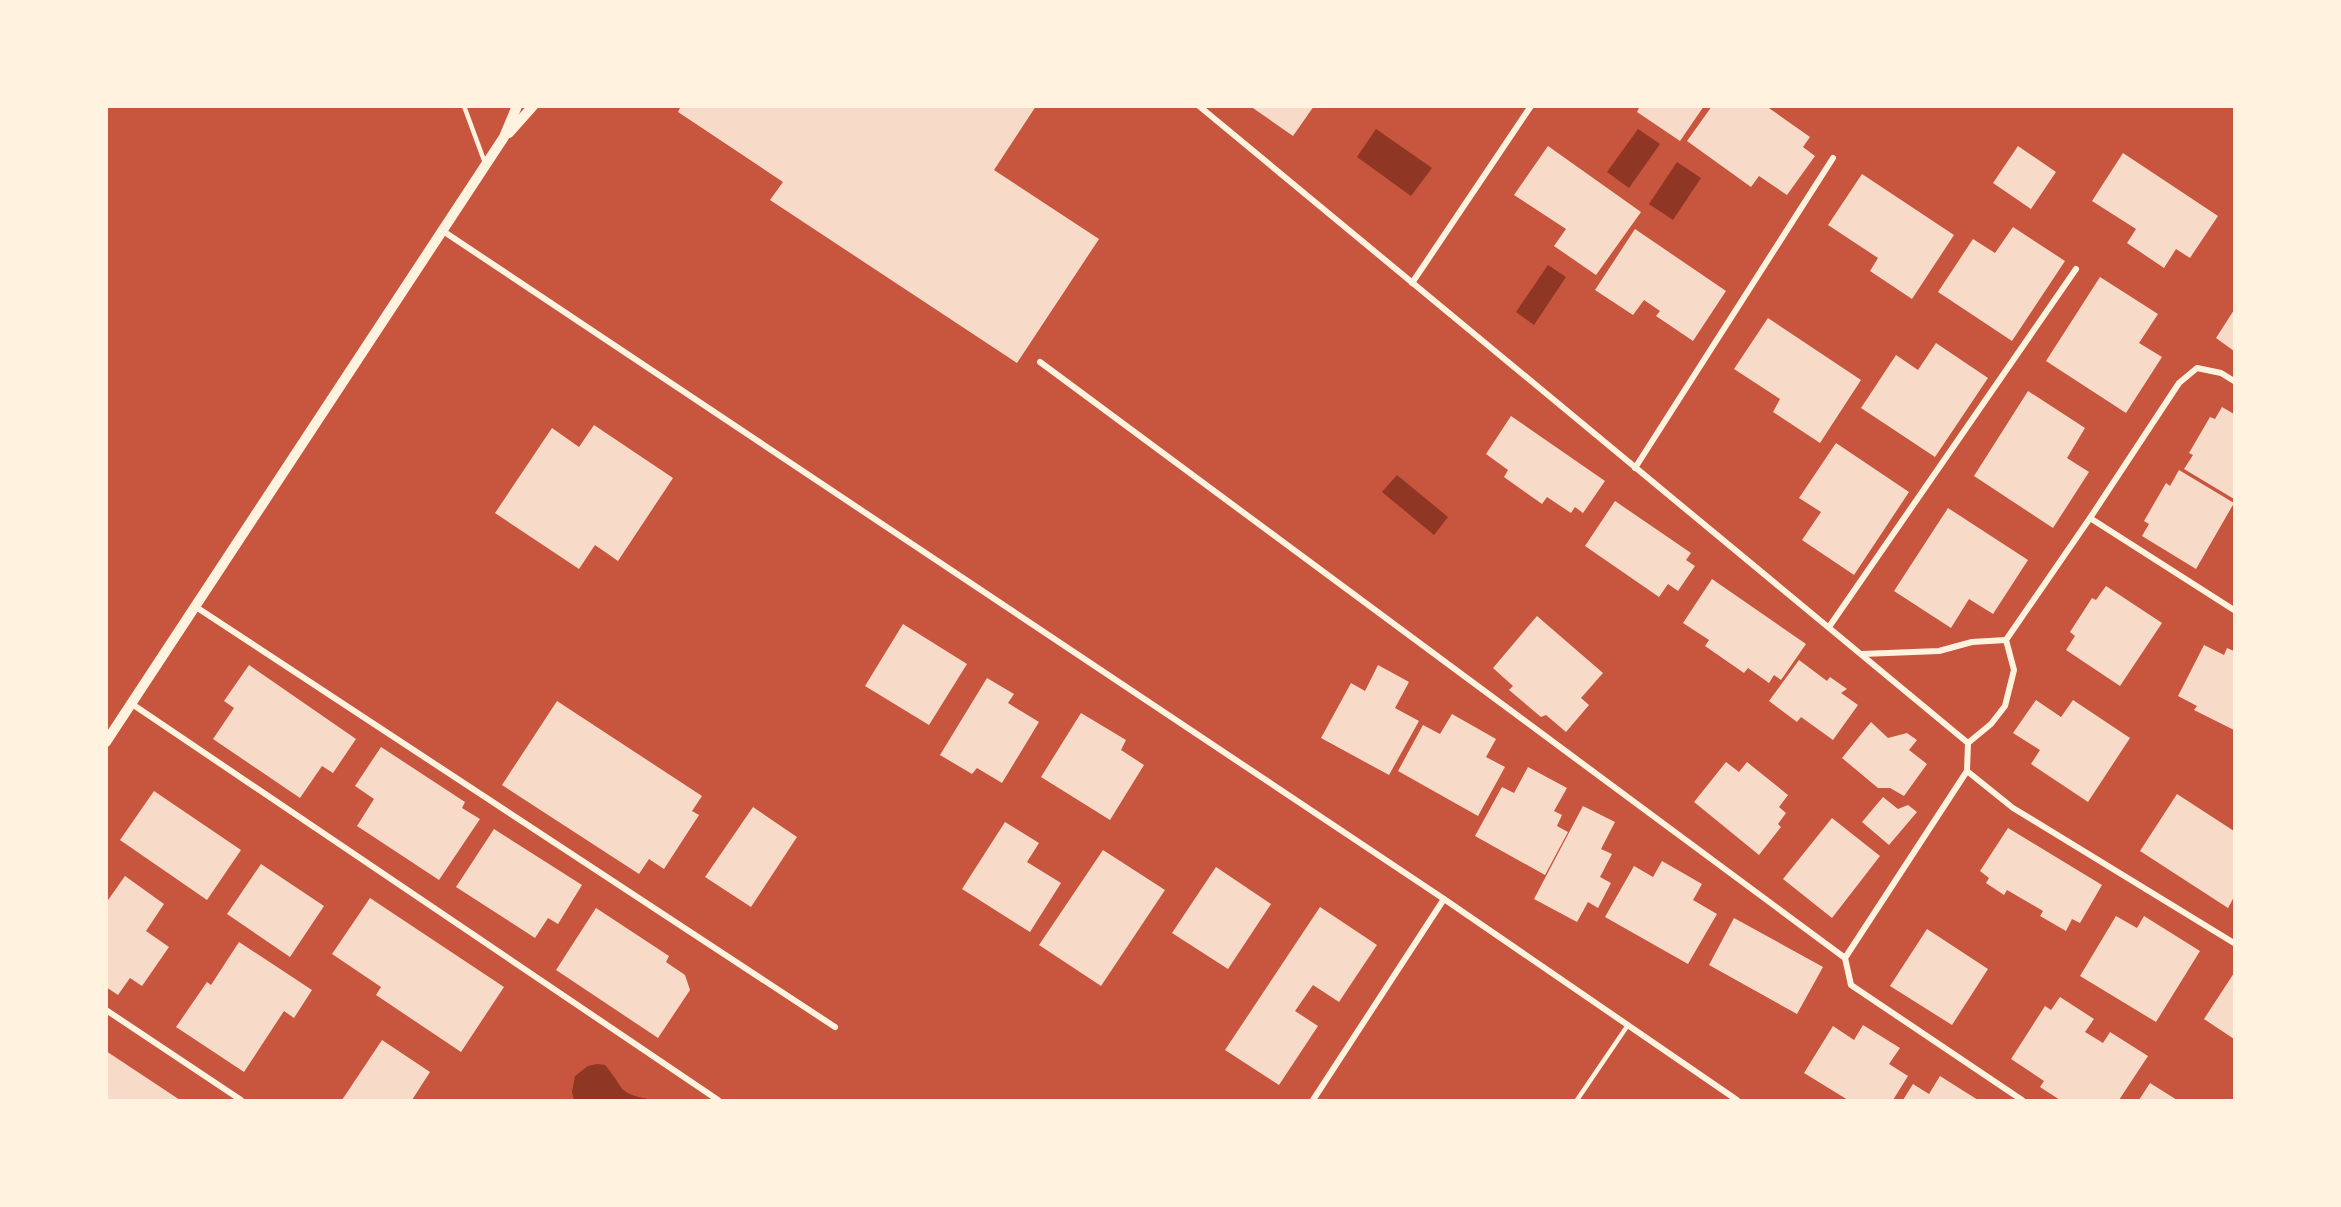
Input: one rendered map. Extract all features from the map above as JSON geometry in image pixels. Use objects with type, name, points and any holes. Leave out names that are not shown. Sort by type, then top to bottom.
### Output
[{"type":"street","points":[[106,742],[486,165],[504,137],[517,106]]},
{"type":"street","points":[[504,137],[533,106]]},
{"type":"street","points":[[1199,106],[1968,743]]},
{"type":"street","points":[[1412,283],[1531,106]]},
{"type":"street","points":[[1635,468],[1833,158]]},
{"type":"street","points":[[443,231],[1444,899],[1737,1101]]},
{"type":"street","points":[[1829,627],[2076,269]]},
{"type":"street","points":[[1040,362],[1845,958],[1851,985],[2022,1101]]},
{"type":"street","points":[[1845,958],[1967,771],[1968,743],[1991,724],[2005,706],[2014,670],[2006,640],[2179,383],[2197,368],[2221,373],[2235,381]]},
{"type":"street","points":[[2090,518],[2235,610]]},
{"type":"street","points":[[196,607],[835,1027]]},
{"type":"street","points":[[1862,654],[1939,651],[1972,642],[2006,640]]},
{"type":"street","points":[[132,704],[718,1101]]},
{"type":"street","points":[[1967,771],[2013,808],[2235,943]]},
{"type":"street","points":[[1313,1101],[1444,899]]},
{"type":"street","points":[[106,1010],[241,1101]]},
{"type":"lane","points":[[464,106],[486,165]]},
{"type":"lane","points":[[1577,1101],[1628,1025]]},
{"type":"shaded area","points":[[1376,129],[1432,168],[1411,196],[1357,157]]},
{"type":"shaded area","points":[[1638,129],[1660,144],[1629,188],[1607,172]]},
{"type":"shaded area","points":[[1677,162],[1701,178],[1673,220],[1649,204]]},
{"type":"shaded area","points":[[1548,265],[1566,277],[1534,325],[1516,312]]},
{"type":"shaded area","points":[[1397,475],[1448,517],[1434,535],[1382,492]]},
{"type":"shaded area","points":[[605,1065],[627,1092],[652,1100],[574,1100],[572,1092],[575,1076],[588,1066]]},
{"type":"building","points":[[681,106],[1036,106],[994,170],[1099,239],[1017,363],[770,200],[783,182],[678,112]]},
{"type":"building","points":[[1250,106],[1314,106],[1293,136]]},
{"type":"building","points":[[1640,106],[1704,106],[1680,141],[1637,112]]},
{"type":"building","points":[[1712,106],[1766,106],[1810,137],[1803,147],[1815,156],[1787,195],[1759,176],[1751,187],[1687,141]]},
{"type":"building","points":[[1548,146],[1641,212],[1596,275],[1554,246],[1566,229],[1514,195]]},
{"type":"building","points":[[2018,146],[2056,172],[2031,209],[1993,183]]},
{"type":"building","points":[[2123,153],[2218,216],[2190,258],[2176,249],[2164,268],[2127,243],[2136,229],[2092,201]]},
{"type":"building","points":[[1862,174],[1954,235],[1912,299],[1870,271],[1878,258],[1828,225]]},
{"type":"building","points":[[2013,227],[2065,261],[2012,341],[1938,292],[1973,239],[1995,253]]},
{"type":"building","points":[[1635,229],[1726,291],[1693,341],[1656,316],[1660,311],[1644,300],[1633,315],[1595,290]]},
{"type":"building","points":[[2100,277],[2158,314],[2139,343],[2162,357],[2126,413],[2046,361]]},
{"type":"building","points":[[2234,310],[2234,351],[2216,338]]},
{"type":"building","points":[[1768,318],[1861,380],[1820,443],[1773,412],[1780,399],[1734,369]]},
{"type":"building","points":[[1936,343],[1988,378],[1935,457],[1861,408],[1896,355],[1918,370]]},
{"type":"building","points":[[2028,391],[2085,428],[2067,458],[2089,472],[2053,528],[1974,476]]},
{"type":"building","points":[[2222,407],[2234,414],[2234,499],[2184,469],[2193,455],[2189,453],[2210,417],[2215,419]]},
{"type":"building","points":[[1511,416],[1605,481],[1583,513],[1575,507],[1571,513],[1547,497],[1542,504],[1504,477],[1508,470],[1486,454]]},
{"type":"building","points":[[594,425],[673,478],[618,561],[595,545],[579,569],[495,513],[552,428],[579,447]]},
{"type":"building","points":[[1836,443],[1909,492],[1854,575],[1802,540],[1821,512],[1799,498]]},
{"type":"building","points":[[2179,470],[2234,503],[2196,569],[2142,536],[2149,524],[2144,521],[2166,483],[2170,486]]},
{"type":"building","points":[[1615,501],[1691,553],[1686,560],[1695,566],[1678,591],[1668,584],[1659,597],[1585,546]]},
{"type":"building","points":[[1948,508],[2028,560],[1993,614],[1969,599],[1951,628],[1894,591]]},
{"type":"building","points":[[1712,579],[1806,644],[1781,680],[1774,675],[1769,683],[1748,668],[1744,673],[1705,646],[1709,640],[1683,623]]},
{"type":"building","points":[[2106,586],[2162,623],[2120,686],[2066,650],[2075,636],[2070,632],[2092,598],[2096,600]]},
{"type":"building","points":[[1537,616],[1603,673],[1581,698],[1589,705],[1566,732],[1546,715],[1541,717],[1509,690],[1513,686],[1493,668]]},
{"type":"building","points":[[903,624],[967,664],[929,725],[865,686]]},
{"type":"building","points":[[2204,645],[2224,655],[2227,648],[2234,651],[2234,730],[2194,710],[2197,706],[2178,696]]},
{"type":"building","points":[[1799,660],[1827,681],[1830,677],[1847,689],[1841,693],[1858,705],[1833,740],[1801,717],[1797,722],[1769,701]]},
{"type":"building","points":[[249,665],[356,739],[333,773],[322,766],[300,798],[213,739],[234,708],[224,701]]},
{"type":"building","points":[[1378,665],[1409,682],[1395,708],[1419,721],[1389,775],[1321,738],[1351,683],[1365,691]]},
{"type":"building","points":[[987,678],[1014,694],[1008,703],[1039,722],[1002,783],[977,768],[972,774],[940,755]]},
{"type":"building","points":[[2036,700],[2061,717],[2073,700],[2130,738],[2088,802],[2031,764],[2040,750],[2013,733]]},
{"type":"building","points":[[557,701],[702,796],[692,811],[699,815],[664,869],[649,859],[639,874],[502,785]]},
{"type":"building","points":[[1081,713],[1126,740],[1121,750],[1144,765],[1110,820],[1041,777]]},
{"type":"building","points":[[1452,714],[1496,739],[1486,757],[1505,767],[1478,816],[1398,771],[1423,725],[1440,734]]},
{"type":"building","points":[[1871,722],[1888,738],[1907,733],[1917,740],[1909,750],[1927,764],[1904,796],[1890,788],[1878,788],[1842,758]]},
{"type":"building","points":[[381,747],[465,802],[462,808],[480,819],[439,880],[357,826],[374,799],[355,786]]},
{"type":"building","points":[[1726,762],[1739,772],[1747,762],[1788,795],[1779,807],[1786,813],[1778,824],[1781,827],[1759,855],[1694,802]]},
{"type":"building","points":[[1528,767],[1567,788],[1554,811],[1562,815],[1557,826],[1568,832],[1545,875],[1475,836],[1502,787],[1514,793]]},
{"type":"building","points":[[154,791],[241,850],[207,900],[120,840]]},
{"type":"building","points":[[2177,794],[2234,831],[2234,897],[2228,908],[2140,851]]},
{"type":"building","points":[[1883,797],[1898,809],[1908,805],[1917,812],[1889,845],[1862,822]]},
{"type":"building","points":[[1583,806],[1615,822],[1601,849],[1612,854],[1600,877],[1611,883],[1598,908],[1588,902],[1577,922],[1534,899]]},
{"type":"building","points":[[753,807],[797,837],[751,907],[705,877]]},
{"type":"building","points":[[1832,818],[1880,856],[1832,918],[1783,879]]},
{"type":"building","points":[[1005,822],[1039,843],[1027,862],[1061,883],[1030,932],[962,889]]},
{"type":"building","points":[[2008,828],[2102,885],[2080,923],[2072,919],[2066,931],[2040,916],[2043,911],[2007,890],[2004,895],[1986,883],[1989,878],[1980,871]]},
{"type":"building","points":[[494,829],[582,885],[558,924],[548,918],[535,938],[456,887]]},
{"type":"building","points":[[1103,850],[1165,890],[1101,986],[1039,945]]},
{"type":"building","points":[[1662,861],[1702,884],[1693,900],[1717,914],[1688,964],[1605,917],[1634,866],[1653,877]]},
{"type":"building","points":[[261,864],[324,906],[290,957],[227,914]]},
{"type":"building","points":[[1216,867],[1271,904],[1228,969],[1172,933]]},
{"type":"building","points":[[125,876],[164,904],[146,931],[169,947],[142,986],[130,978],[118,995],[106,987],[106,903]]},
{"type":"building","points":[[370,898],[504,987],[461,1052],[376,995],[381,987],[332,954]]},
{"type":"building","points":[[1320,907],[1377,945],[1339,1002],[1313,985],[1295,1011],[1318,1026],[1279,1085],[1225,1050]]},
{"type":"building","points":[[596,908],[669,956],[666,962],[685,975],[690,990],[658,1038],[556,970]]},
{"type":"building","points":[[2116,916],[2137,928],[2144,916],[2200,951],[2156,1022],[2080,976]]},
{"type":"building","points":[[1734,918],[1823,967],[1797,1014],[1709,965]]},
{"type":"building","points":[[1927,929],[1988,969],[1952,1025],[1890,986]]},
{"type":"building","points":[[239,942],[312,990],[294,1018],[284,1011],[244,1072],[176,1027],[207,982],[211,985]]},
{"type":"building","points":[[2234,973],[2234,1039],[2204,1019]]},
{"type":"building","points":[[2060,997],[2094,1019],[2085,1032],[2103,1043],[2110,1032],[2148,1056],[2119,1100],[2060,1100],[2040,1087],[2044,1081],[2011,1059],[2045,1006],[2051,1010]]},
{"type":"building","points":[[1863,1025],[1900,1048],[1889,1064],[1908,1076],[1893,1100],[1848,1100],[1804,1073],[1833,1026],[1854,1040]]},
{"type":"building","points":[[382,1040],[430,1072],[412,1100],[342,1100]]},
{"type":"building","points":[[106,1051],[180,1100],[106,1100]]},
{"type":"building","points":[[1940,1076],[1978,1100],[1903,1100],[1913,1084],[1929,1094]]},
{"type":"building","points":[[2150,1083],[2177,1100],[2139,1100]]}]
